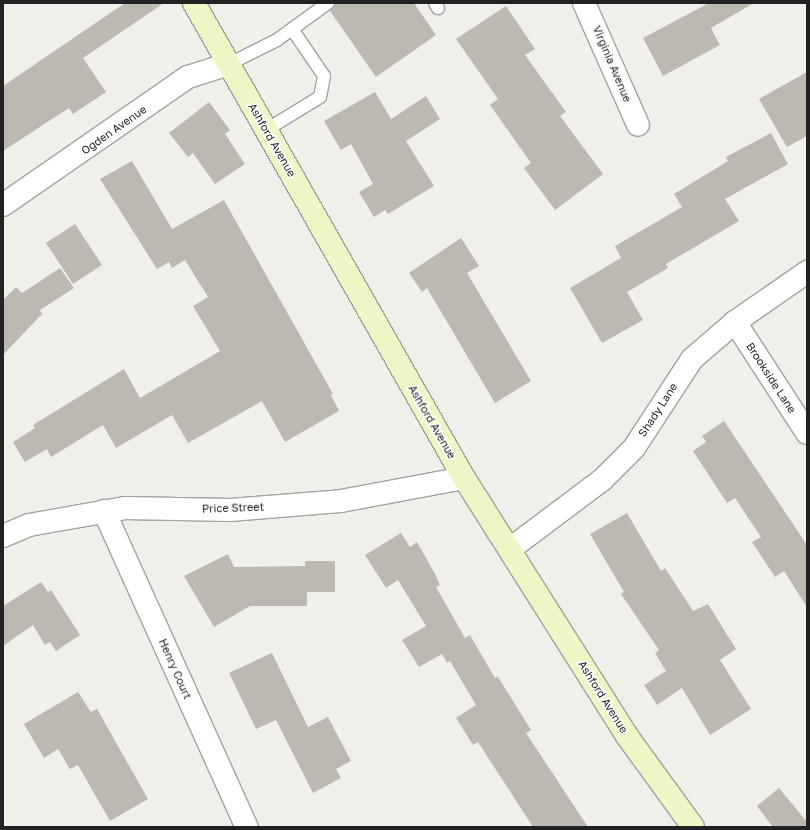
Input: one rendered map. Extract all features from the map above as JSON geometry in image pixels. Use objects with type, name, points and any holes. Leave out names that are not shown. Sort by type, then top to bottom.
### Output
[{"type":"main road","name":"Ashford Avenue","points":[[194,3],[464,478],[627,736],[693,827]]},
{"type":"street","name":"Virginia Avenue","points":[[591,6],[638,125]]},
{"type":"street","name":"Ogden Avenue","points":[[3,205],[188,77],[229,64]]},
{"type":"street","name":"Shady Lane","points":[[510,549],[612,469],[634,448],[692,359],[735,322],[807,272]]},
{"type":"street","name":"Brookside Lane","points":[[735,322],[807,433]]},
{"type":"street","name":"Price Street","points":[[3,536],[29,525],[124,508],[230,510],[341,500],[464,478]]},
{"type":"street","name":"Henry Court","points":[[104,512],[247,827]]},
{"type":"lane","points":[[229,64],[292,29],[328,3]]},
{"type":"lane","points":[[266,130],[320,97],[324,76],[292,29]]},
{"type":"building","points":[[125,3],[164,3],[83,58],[106,92],[73,114],[69,108],[3,151],[3,86]]},
{"type":"building","points":[[335,3],[414,3],[436,35],[376,77],[330,11]]},
{"type":"building","points":[[709,3],[754,3],[711,28],[720,45],[663,76],[643,38]]},
{"type":"building","points":[[506,6],[535,49],[525,55],[566,112],[560,116],[603,174],[555,210],[524,168],[531,163],[490,105],[498,99],[456,39]]},
{"type":"building","points":[[807,72],[807,136],[787,147],[759,99]]},
{"type":"building","points":[[375,92],[391,119],[426,96],[440,119],[406,141],[434,186],[388,214],[385,210],[374,217],[359,192],[373,184],[351,144],[341,150],[324,121]]},
{"type":"building","points":[[209,102],[230,130],[225,134],[245,164],[215,184],[193,153],[188,157],[169,133]]},
{"type":"building","points":[[771,133],[788,164],[725,199],[739,221],[666,264],[668,268],[627,292],[643,320],[602,343],[570,288],[621,258],[615,246],[682,207],[674,194],[728,161],[726,157]]},
{"type":"building","points":[[132,161],[172,229],[224,200],[333,394],[331,395],[339,411],[285,442],[262,401],[188,443],[172,415],[116,448],[103,425],[51,457],[47,449],[25,462],[13,442],[35,428],[33,425],[124,369],[140,398],[220,351],[193,306],[208,297],[185,260],[172,268],[169,262],[157,269],[100,179]]},
{"type":"building","points":[[75,224],[102,265],[73,284],[46,243]]},
{"type":"building","points":[[461,238],[479,266],[467,273],[531,381],[495,403],[427,288],[422,292],[409,273]]},
{"type":"building","points":[[60,268],[74,288],[40,310],[42,314],[3,355],[3,300],[16,287],[22,293]]},
{"type":"building","points":[[724,421],[807,545],[807,607],[784,571],[775,577],[752,542],[761,537],[735,498],[727,503],[693,451],[706,442],[702,436]]},
{"type":"building","points":[[627,513],[661,571],[665,568],[693,611],[708,604],[736,649],[720,660],[751,709],[710,735],[682,688],[657,705],[644,685],[666,671],[655,653],[659,650],[621,594],[624,592],[590,534]]},
{"type":"building","points":[[401,533],[410,547],[417,542],[440,585],[436,587],[465,638],[470,635],[495,678],[498,677],[531,730],[526,733],[588,827],[533,827],[478,742],[473,745],[456,718],[476,705],[450,661],[447,663],[442,654],[419,667],[402,640],[426,626],[398,580],[386,588],[365,555]]},
{"type":"building","points":[[228,554],[234,567],[305,566],[305,561],[335,561],[335,592],[307,592],[307,606],[250,606],[214,627],[184,576]]},
{"type":"building","points":[[41,582],[48,592],[51,590],[80,635],[56,651],[50,642],[45,645],[33,625],[3,646],[3,606]]},
{"type":"building","points":[[272,653],[308,727],[328,717],[351,761],[336,769],[341,778],[313,793],[276,720],[256,729],[229,673]]},
{"type":"building","points":[[78,692],[91,712],[97,709],[148,799],[110,821],[78,765],[70,769],[58,749],[44,758],[24,724]]},
{"type":"building","points":[[779,788],[807,822],[807,827],[773,827],[757,806]]}]
